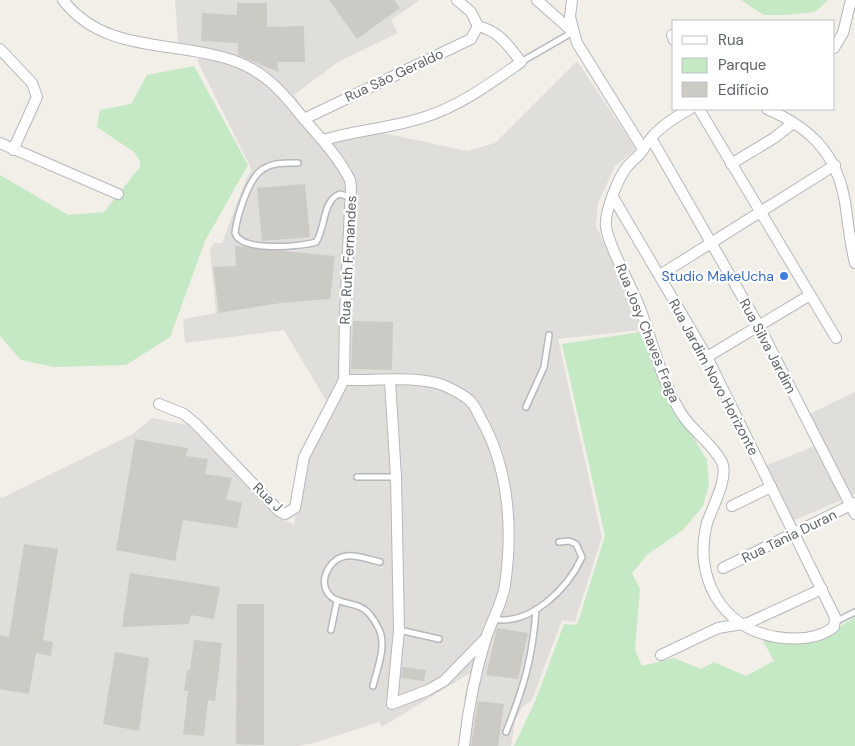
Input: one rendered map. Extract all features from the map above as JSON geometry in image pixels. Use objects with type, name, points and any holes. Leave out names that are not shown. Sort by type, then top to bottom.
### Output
[{"type":"street","name":"Rua Ruth Fernandes","points":[[64,0],[96,30],[113,37],[197,51],[232,60],[265,76],[279,88],[324,140],[350,180],[351,197],[344,380]]},
{"type":"street","points":[[324,140],[354,131],[426,117],[470,96],[521,62],[497,34],[491,29],[478,26],[471,12],[458,0]]},
{"type":"street","points":[[537,0],[573,32]]},
{"type":"street","points":[[572,0],[570,18],[577,44],[643,149]]},
{"type":"street","points":[[835,46],[843,33],[851,0]]},
{"type":"street","name":"Rua São Geraldo","points":[[304,119],[465,43],[476,33],[478,26]]},
{"type":"street","points":[[0,49],[32,83],[37,97],[12,150]]},
{"type":"street","name":"Rua Josy Chaves Fraga","points":[[688,110],[669,121],[651,138],[622,175],[606,218],[608,236],[635,294],[672,397],[682,416],[717,454],[722,464],[722,479],[707,526],[704,556],[706,574],[719,602],[740,625]]},
{"type":"street","points":[[699,110],[836,338]]},
{"type":"street","points":[[769,110],[793,123],[819,143],[830,155],[845,199],[855,263]]},
{"type":"street","points":[[730,164],[774,138],[793,123]]},
{"type":"street","name":"Rua Silva Jardim","points":[[651,138],[710,244],[759,326],[853,507]]},
{"type":"street","points":[[0,143],[12,150],[51,163],[118,194]]},
{"type":"street","points":[[660,275],[835,166]]},
{"type":"street","name":"Rua Jardim Novo Horizonte","points":[[613,197],[707,357],[770,487],[795,533],[822,589],[835,622]]},
{"type":"street","points":[[707,357],[810,295]]},
{"type":"street","points":[[344,380],[433,383],[457,391],[470,400],[488,430],[502,472],[509,525],[505,585],[486,638],[473,688],[464,746]]},
{"type":"street","name":"Rua J","points":[[159,404],[184,414],[196,424],[279,511],[285,514],[295,508],[304,457],[344,380]]},
{"type":"street","points":[[390,381],[396,477],[399,630],[392,704],[428,690],[444,681],[486,638]]},
{"type":"street","points":[[732,506],[770,487]]},
{"type":"street","name":"Rua Tania Duran","points":[[722,568],[853,507]]},
{"type":"street","points":[[661,655],[718,628],[748,623],[822,589]]},
{"type":"street","points":[[740,625],[766,635],[798,638],[810,637],[830,630],[835,622]]},
{"type":"lane","points":[[521,62],[573,32]]},
{"type":"lane","points":[[298,163],[273,165],[259,172],[236,221],[235,233],[240,241],[246,244],[288,247],[316,242],[320,236],[330,201],[340,194],[351,197]]},
{"type":"lane","points":[[526,407],[544,367],[549,335]]},
{"type":"lane","points":[[357,477],[396,477]]},
{"type":"lane","points":[[494,619],[505,621],[516,618],[553,598],[564,588],[582,557],[581,550],[576,544],[569,541],[560,542]]},
{"type":"lane","points":[[373,686],[382,643],[380,631],[373,619],[361,607],[337,601],[330,597],[325,589],[324,579],[328,568],[336,560],[346,556],[380,562]]},
{"type":"lane","points":[[331,630],[337,601]]},
{"type":"lane","points":[[506,732],[528,670],[534,644],[536,608]]},
{"type":"lane","points":[[835,622],[855,612]]},
{"type":"lane","points":[[399,630],[439,639]]},
{"type":"shaded area","points":[[175,0],[420,0],[391,20],[398,33],[338,62],[294,95],[311,120],[330,140],[374,131],[467,151],[495,143],[577,61],[636,149],[615,166],[598,203],[596,226],[620,277],[641,330],[558,339],[602,537],[575,622],[562,620],[532,700],[522,708],[515,720],[511,746],[469,746],[474,702],[464,700],[470,673],[382,727],[379,722],[314,743],[297,746],[0,746],[0,495],[2,498],[133,434],[152,418],[188,425],[280,518],[294,524],[310,436],[327,402],[284,330],[185,343],[183,319],[216,313],[210,250],[214,243],[222,243],[246,179],[252,170],[197,60],[205,51],[204,47],[178,43]]},
{"type":"shaded area","points":[[855,392],[855,494],[793,521],[765,466],[822,443],[809,414]]},
{"type":"green space","points":[[741,0],[827,1],[815,12],[764,15]]},
{"type":"green space","points":[[194,66],[248,165],[205,241],[170,337],[126,365],[54,367],[21,360],[0,336],[0,175],[68,215],[104,212],[140,167],[140,161],[134,152],[97,127],[100,110],[131,104],[147,75]]},
{"type":"green space","points":[[640,332],[674,413],[693,437],[707,460],[709,484],[703,506],[683,530],[648,554],[632,573],[640,589],[635,649],[642,666],[674,658],[701,669],[714,662],[746,676],[774,661],[763,641],[801,644],[819,640],[855,617],[855,746],[514,746],[536,699],[564,624],[577,625],[605,536],[562,344]]},
{"type":"building","points":[[329,0],[394,0],[400,8],[357,39]]},
{"type":"building","points":[[237,3],[267,3],[267,27],[304,26],[305,62],[277,62],[279,72],[238,55],[238,43],[201,41],[202,13],[237,15]]},
{"type":"building","points":[[305,184],[310,237],[262,241],[257,188]]},
{"type":"building","points":[[235,246],[335,256],[330,299],[281,303],[219,313],[213,267],[236,266]]},
{"type":"building","points":[[353,321],[393,322],[392,370],[351,369]]},
{"type":"building","points":[[135,439],[188,448],[186,456],[208,459],[205,474],[232,478],[226,499],[242,503],[237,528],[183,520],[175,561],[116,550]]},
{"type":"building","points":[[24,544],[58,549],[43,640],[53,642],[51,656],[36,653],[29,694],[0,689],[0,635],[9,637]]},
{"type":"building","points":[[130,573],[220,587],[214,619],[191,615],[189,624],[122,627]]},
{"type":"building","points":[[237,604],[264,604],[264,745],[236,744]]},
{"type":"building","points":[[497,628],[528,633],[518,679],[486,675]]},
{"type":"building","points":[[194,640],[222,643],[215,701],[208,700],[204,736],[183,734],[188,691],[184,691],[187,670],[190,670]]},
{"type":"building","points":[[115,652],[149,658],[139,731],[103,724]]},
{"type":"building","points":[[402,667],[426,670],[424,681],[401,678]]},
{"type":"building","points":[[478,701],[504,704],[498,746],[471,746]]},
{"type":"place","name":"Studio MakeUcha","points":[[784,276]]}]
